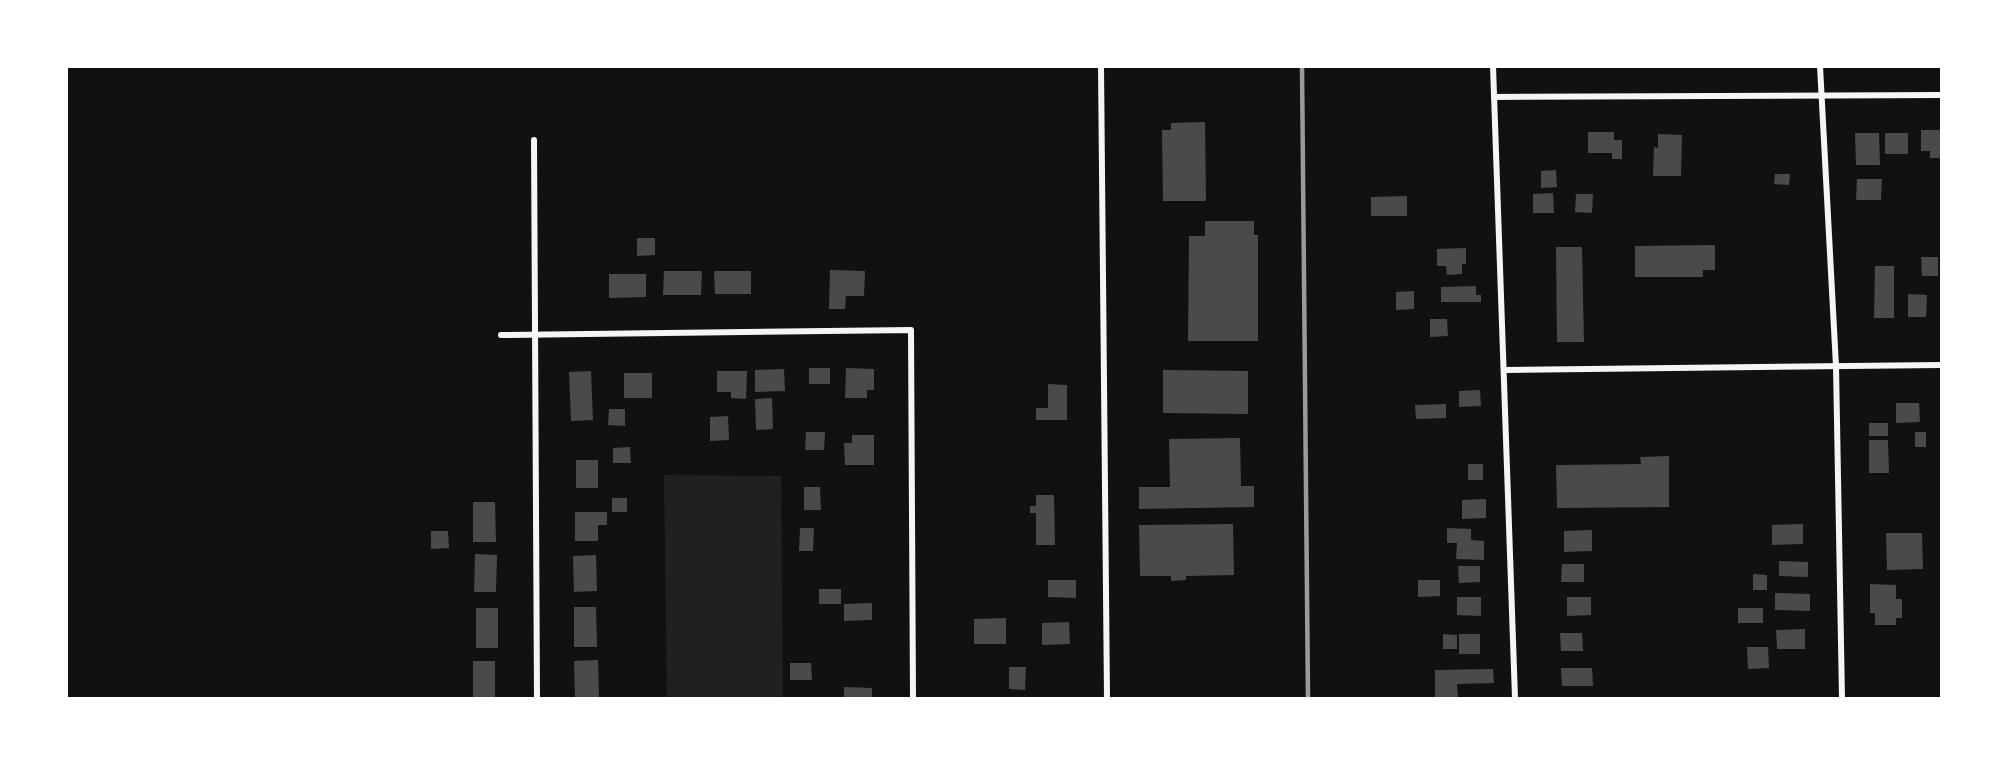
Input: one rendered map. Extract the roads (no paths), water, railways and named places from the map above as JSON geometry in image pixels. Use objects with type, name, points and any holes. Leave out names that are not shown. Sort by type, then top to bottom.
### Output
[{"type":"street","points":[[1101,66],[1107,698]]},
{"type":"street","points":[[1493,66],[1506,370],[1515,698]]},
{"type":"street","points":[[1821,66],[1820,96],[1836,366],[1842,698]]},
{"type":"street","points":[[1494,97],[1941,95]]},
{"type":"street","points":[[534,140],[537,698]]},
{"type":"street","points":[[500,335],[911,330],[913,698]]},
{"type":"street","points":[[1506,370],[1941,365]]},
{"type":"railway","points":[[1302,66],[1308,698]]}]
